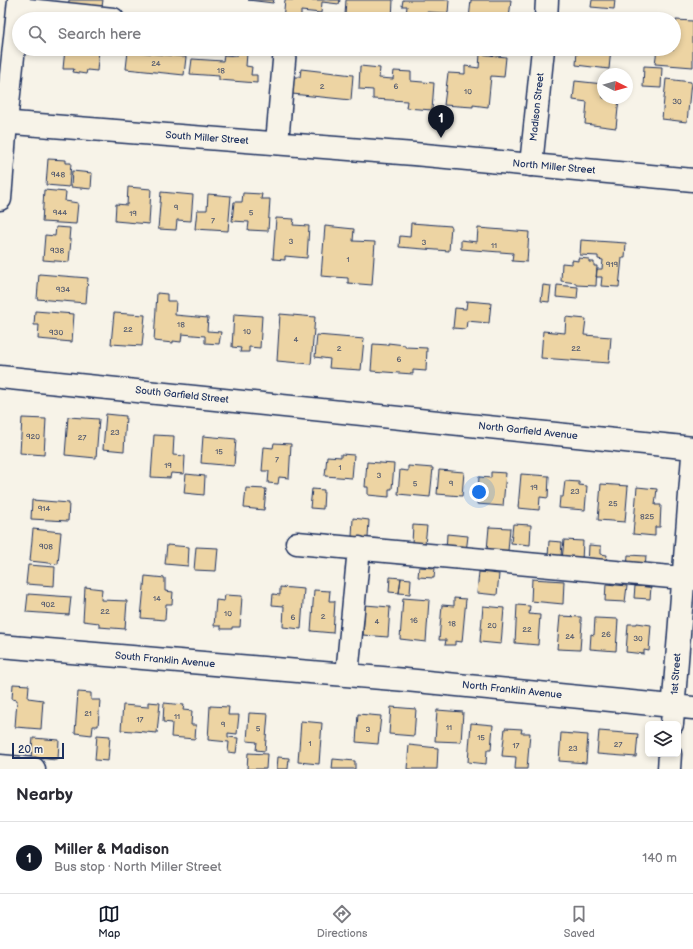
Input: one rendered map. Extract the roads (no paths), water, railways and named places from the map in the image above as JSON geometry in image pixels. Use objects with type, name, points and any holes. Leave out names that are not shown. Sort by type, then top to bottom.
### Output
[{"type":"street","points":[[546,12],[547,0]]},
{"type":"street","points":[[19,4],[69,12]]},
{"type":"street","points":[[0,199],[3,122],[12,56]]},
{"type":"street","points":[[277,143],[284,56]]},
{"type":"street","name":"Madison Street","points":[[531,164],[542,56]]},
{"type":"street","name":"South Miller Street","points":[[3,122],[414,154]]},
{"type":"street","name":"North Miller Street","points":[[414,154],[693,180]]},
{"type":"street","name":"South Garfield Street","points":[[0,377],[363,414]]},
{"type":"street","name":"North Garfield Avenue","points":[[363,414],[693,448]]},
{"type":"street","name":"1st Street","points":[[680,713],[688,579],[693,456]]},
{"type":"street","points":[[297,543],[688,579]]},
{"type":"street","points":[[339,675],[359,548]]},
{"type":"street","name":"South Franklin Avenue","points":[[0,646],[339,675]]},
{"type":"street","name":"North Franklin Avenue","points":[[339,675],[680,713]]},
{"type":"street","points":[[669,769],[670,757]]},
{"type":"street","points":[[0,766],[34,769]]},
{"type":"place","name":"Miller & Madison","points":[[441,138]]}]
